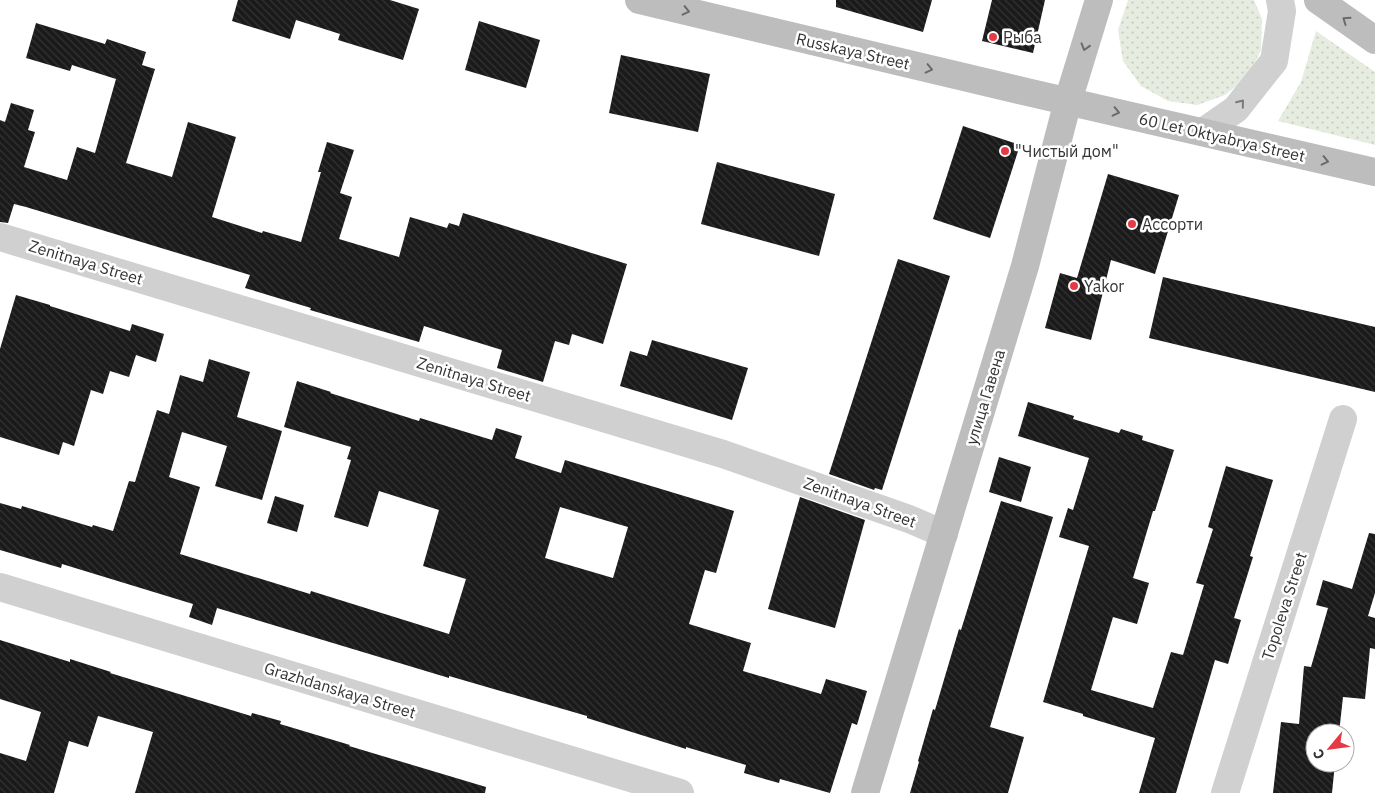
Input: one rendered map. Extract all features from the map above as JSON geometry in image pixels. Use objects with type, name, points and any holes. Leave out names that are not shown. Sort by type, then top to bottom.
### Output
[{"type":"main road","name":"Russkaya Street","points":[[638,0],[1068,101]]},
{"type":"main road","name":"улица Гавена","points":[[865,793],[1025,266],[1068,101],[1099,0]]},
{"type":"main road","points":[[1318,0],[1375,40]]},
{"type":"main road","name":"60 Let Oktyabrya Street","points":[[1068,101],[1375,172]]},
{"type":"street","points":[[1203,132],[1236,109],[1274,61],[1282,11],[1280,0]]},
{"type":"street","name":"Zenitnaya Street","points":[[0,237],[723,454],[909,519],[944,534]]},
{"type":"street","name":"Topoleva Street","points":[[1225,793],[1342,419]]},
{"type":"street","name":"Grazhdanskaya Street","points":[[0,587],[680,793]]},
{"type":"shaded area","points":[[1128,0],[1254,0],[1262,19],[1261,50],[1248,77],[1225,95],[1197,105],[1168,101],[1141,86],[1123,61],[1118,30]]},
{"type":"shaded area","points":[[1316,31],[1375,72],[1375,145],[1278,121],[1301,82]]},
{"type":"building","points":[[238,0],[390,0],[419,9],[403,60],[338,40],[340,34],[296,20],[290,39],[232,21]]},
{"type":"building","points":[[836,0],[932,0],[923,32],[836,7]]},
{"type":"building","points":[[992,0],[1045,0],[1033,53],[982,41]]},
{"type":"building","points":[[479,21],[540,40],[526,88],[465,70]]},
{"type":"building","points":[[36,23],[105,44],[107,39],[146,52],[142,65],[155,69],[126,163],[172,177],[188,122],[236,137],[212,217],[262,233],[263,231],[301,242],[321,172],[318,172],[327,142],[354,150],[340,193],[352,197],[339,239],[399,257],[410,217],[447,228],[449,223],[459,226],[463,213],[627,264],[603,344],[572,334],[569,345],[555,341],[543,382],[497,368],[502,350],[424,326],[419,342],[310,310],[311,308],[245,288],[250,275],[26,207],[14,204],[8,223],[0,222],[0,120],[5,122],[11,103],[34,110],[28,130],[35,132],[24,167],[67,180],[77,147],[95,153],[116,79],[72,65],[70,71],[26,58]]},
{"type":"building","points":[[621,55],[710,74],[698,132],[609,113]]},
{"type":"building","points":[[963,126],[1020,145],[990,238],[933,219]]},
{"type":"building","points":[[717,162],[835,194],[819,256],[701,224]]},
{"type":"building","name":"Ассорти","points":[[1108,174],[1179,195],[1155,274],[1111,260],[1091,340],[1045,328],[1060,273],[1077,278]]},
{"type":"building","points":[[898,259],[950,276],[882,490],[875,488],[874,490],[829,474]]},
{"type":"building","points":[[1163,277],[1375,327],[1375,392],[1149,338]]},
{"type":"building","points":[[16,295],[130,331],[132,324],[164,334],[156,362],[136,355],[129,377],[110,371],[103,394],[91,390],[74,446],[63,442],[59,455],[0,437],[0,349]]},
{"type":"building","points":[[652,340],[748,368],[732,420],[620,386],[630,351],[647,356]]},
{"type":"building","points":[[209,359],[250,372],[237,417],[282,431],[262,500],[215,486],[227,446],[182,432],[169,477],[200,487],[180,554],[310,594],[311,591],[449,634],[466,579],[423,566],[439,510],[379,491],[368,527],[334,517],[351,460],[347,459],[351,447],[284,427],[297,381],[419,421],[420,418],[492,440],[496,428],[522,436],[515,458],[561,473],[565,460],[734,511],[716,573],[705,570],[689,624],[751,643],[743,671],[821,694],[826,679],[867,691],[857,725],[852,723],[830,793],[780,779],[779,783],[744,773],[746,765],[686,747],[686,749],[587,718],[587,716],[449,676],[449,678],[217,608],[212,625],[189,617],[193,604],[62,564],[61,568],[0,550],[0,503],[21,509],[22,506],[92,527],[93,525],[113,531],[129,481],[135,482],[157,410],[169,414],[180,375],[203,382]],"holes":[[[560,507],[628,527],[613,578],[545,558]]]},
{"type":"building","points":[[1028,402],[1074,416],[1073,419],[1119,433],[1121,429],[1143,436],[1142,440],[1174,450],[1133,578],[1149,583],[1137,624],[1113,617],[1091,690],[1153,708],[1171,652],[1183,655],[1204,585],[1196,583],[1213,529],[1208,527],[1226,466],[1273,480],[1250,556],[1253,557],[1234,618],[1241,620],[1228,664],[1215,660],[1176,793],[1139,793],[1155,738],[1043,702],[1089,546],[1059,537],[1068,508],[1073,510],[1089,458],[1018,436]]},
{"type":"building","points":[[999,457],[1031,467],[1021,502],[989,492]]},
{"type":"building","points":[[275,496],[304,505],[297,532],[267,523]]},
{"type":"building","points":[[800,497],[865,520],[835,628],[768,609]]},
{"type":"building","points":[[1001,501],[1053,517],[990,727],[1024,737],[1008,793],[910,793],[933,709],[935,710],[959,629],[961,630]]},
{"type":"building","points":[[1369,533],[1375,534],[1375,593],[1368,616],[1375,618],[1375,649],[1370,648],[1365,699],[1343,697],[1340,723],[1305,723],[1305,773],[1334,773],[1332,793],[1273,793],[1281,722],[1299,724],[1304,666],[1311,667],[1328,608],[1316,605],[1323,580],[1352,589]]},
{"type":"building","points":[[0,640],[70,662],[70,659],[251,716],[252,713],[281,721],[280,724],[486,787],[485,793],[135,793],[153,732],[98,716],[88,747],[69,741],[54,793],[0,793],[0,753],[26,761],[41,712],[0,699]]},
{"type":"place","name":"Рыба","points":[[993,37]]},
{"type":"place","name":"\"Чистый дом\"","points":[[1005,151]]},
{"type":"place","name":"Ассорти","points":[[1132,224]]},
{"type":"place","name":"Yakor","points":[[1074,286]]}]
